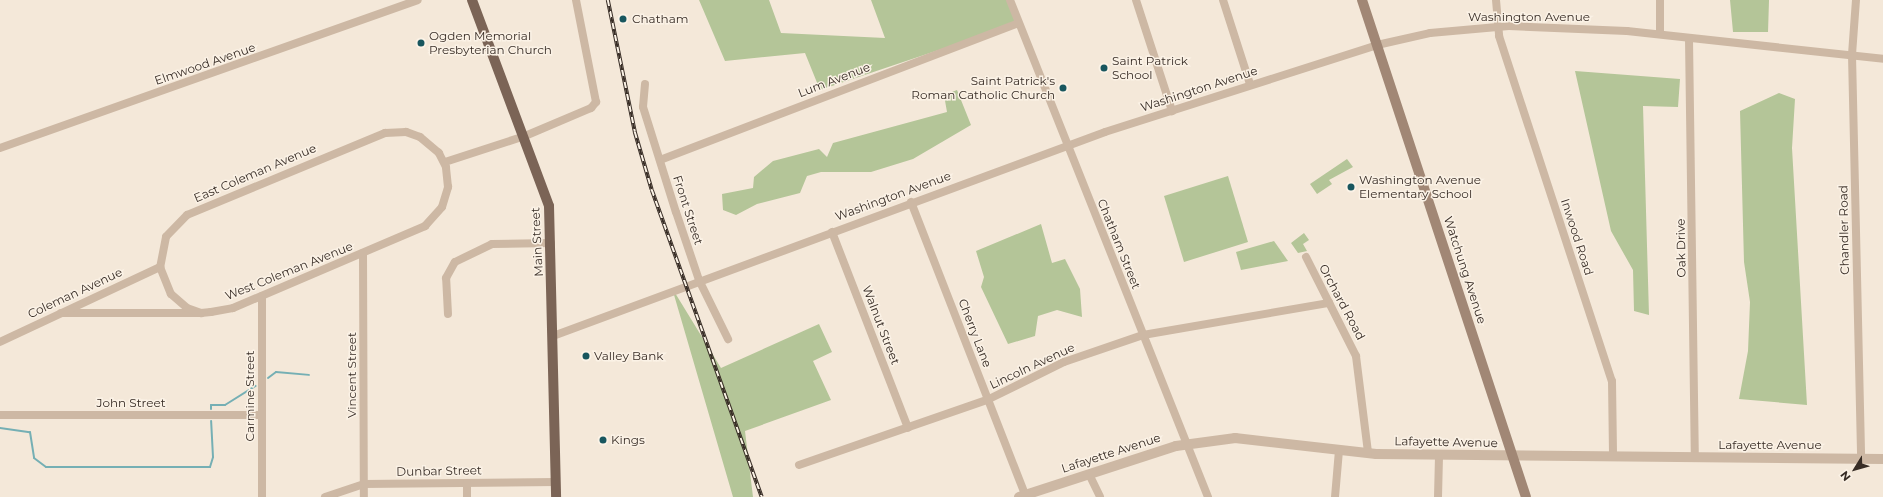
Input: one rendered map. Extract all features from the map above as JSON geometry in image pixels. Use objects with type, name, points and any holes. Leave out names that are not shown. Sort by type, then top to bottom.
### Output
[{"type":"main road","name":"Main Street","points":[[472,0],[525,136],[549,206],[556,497]]},
{"type":"main road","name":"Watchung Avenue","points":[[1362,0],[1526,497]]},
{"type":"street","name":"Elmwood Avenue","points":[[0,148],[418,0]]},
{"type":"street","points":[[444,162],[525,136],[591,108],[596,102],[576,0]]},
{"type":"street","name":"Chatham Street","points":[[1010,0],[1208,497]]},
{"type":"street","points":[[1136,0],[1172,111]]},
{"type":"street","points":[[1223,0],[1250,84]]},
{"type":"street","name":"Inwood Road","points":[[1496,0],[1498,27],[1612,381],[1615,416],[1612,457]]},
{"type":"street","points":[[1660,0],[1660,33]]},
{"type":"street","name":"Chandler Road","points":[[1856,0],[1852,55],[1861,459]]},
{"type":"street","name":"Lum Avenue","points":[[660,160],[1018,23]]},
{"type":"street","name":"Washington Avenue","points":[[553,336],[699,280],[1067,146],[1250,84],[1377,45],[1430,32],[1498,27],[1660,33],[1689,39],[1883,59]]},
{"type":"street","name":"Oak Drive","points":[[1689,39],[1696,458]]},
{"type":"street","name":"Front Street","points":[[645,84],[641,98],[699,280],[728,339]]},
{"type":"street","name":"East Coleman Avenue","points":[[160,267],[166,237],[187,215],[376,136],[396,132],[420,137],[433,146],[444,162]]},
{"type":"street","name":"West Coleman Avenue","points":[[61,313],[201,313],[233,308],[421,228],[437,215],[448,187],[444,162]]},
{"type":"street","name":"Cherry Lane","points":[[911,202],[1022,496]]},
{"type":"street","name":"Walnut Street","points":[[832,232],[908,428]]},
{"type":"street","points":[[448,314],[446,278],[455,262],[492,244],[551,243]]},
{"type":"street","name":"Vincent Street","points":[[363,253],[364,497]]},
{"type":"street","name":"Orchard Road","points":[[1306,257],[1356,356],[1368,453]]},
{"type":"street","points":[[160,267],[172,294],[187,308],[201,313]]},
{"type":"street","name":"Coleman Avenue","points":[[0,342],[160,267]]},
{"type":"street","name":"Carmine Street","points":[[262,296],[262,497]]},
{"type":"street","name":"Lincoln Avenue","points":[[799,465],[987,400],[1064,362],[1143,335],[1329,303]]},
{"type":"street","name":"John Street","points":[[0,415],[262,414]]},
{"type":"street","name":"Lafayette Avenue","points":[[1022,496],[1187,444],[1235,438],[1368,453],[1439,456],[1883,459]]},
{"type":"street","points":[[1335,497],[1340,450]]},
{"type":"street","points":[[1438,497],[1439,456]]},
{"type":"street","points":[[1090,474],[1100,497]]},
{"type":"street","name":"Dunbar Street","points":[[325,497],[364,484],[556,482]]},
{"type":"street","points":[[467,483],[467,497]]},
{"type":"green space","points":[[699,0],[769,0],[781,33],[885,38],[871,0],[1009,0],[1016,24],[820,90],[805,53],[725,61]]},
{"type":"green space","points":[[1730,0],[1769,0],[1768,32],[1733,32]]},
{"type":"green space","points":[[1575,71],[1680,79],[1678,107],[1643,106],[1649,315],[1634,311],[1633,270],[1611,231]]},
{"type":"green space","points":[[957,90],[971,125],[913,159],[871,172],[821,172],[807,176],[800,193],[757,204],[736,215],[723,210],[722,194],[753,188],[754,177],[773,161],[819,149],[827,157],[833,143],[947,112],[944,95]]},
{"type":"green space","points":[[1779,93],[1795,99],[1792,148],[1807,405],[1739,399],[1748,351],[1750,302],[1744,262],[1740,111]]},
{"type":"green space","points":[[1347,159],[1353,167],[1329,180],[1332,184],[1317,194],[1310,184]]},
{"type":"green space","points":[[1228,176],[1248,242],[1184,262],[1164,196]]},
{"type":"green space","points":[[1041,224],[1052,263],[1065,259],[1080,289],[1082,317],[1057,310],[1038,316],[1035,336],[1008,344],[981,287],[984,277],[976,251]]},
{"type":"green space","points":[[1304,233],[1309,240],[1303,244],[1307,251],[1298,253],[1291,243]]},
{"type":"green space","points":[[1274,241],[1288,261],[1241,270],[1236,252]]},
{"type":"green space","points":[[672,288],[721,368],[819,324],[832,352],[813,361],[831,400],[745,431],[753,497],[733,497]]},
{"type":"waterway","points":[[268,378],[276,372],[309,375]]},
{"type":"waterway","points":[[211,409],[211,405],[225,405],[256,386]]},
{"type":"waterway","points":[[0,428],[30,432],[34,458],[46,467],[210,467],[213,457],[211,421]]},
{"type":"railway","points":[[608,0],[635,132],[652,190],[762,497]]},
{"type":"place","name":"Chatham","points":[[623,19]]},
{"type":"place","name":"Ogden Memorial Presbyterian Church","points":[[421,43]]},
{"type":"place","name":"Saint Patrick School","points":[[1104,68]]},
{"type":"place","name":"Saint Patrick's Roman Catholic Church","points":[[1063,88]]},
{"type":"place","name":"Washington Avenue Elementary School","points":[[1351,187]]},
{"type":"place","name":"Valley Bank","points":[[586,356]]},
{"type":"place","name":"Kings","points":[[603,440]]}]
